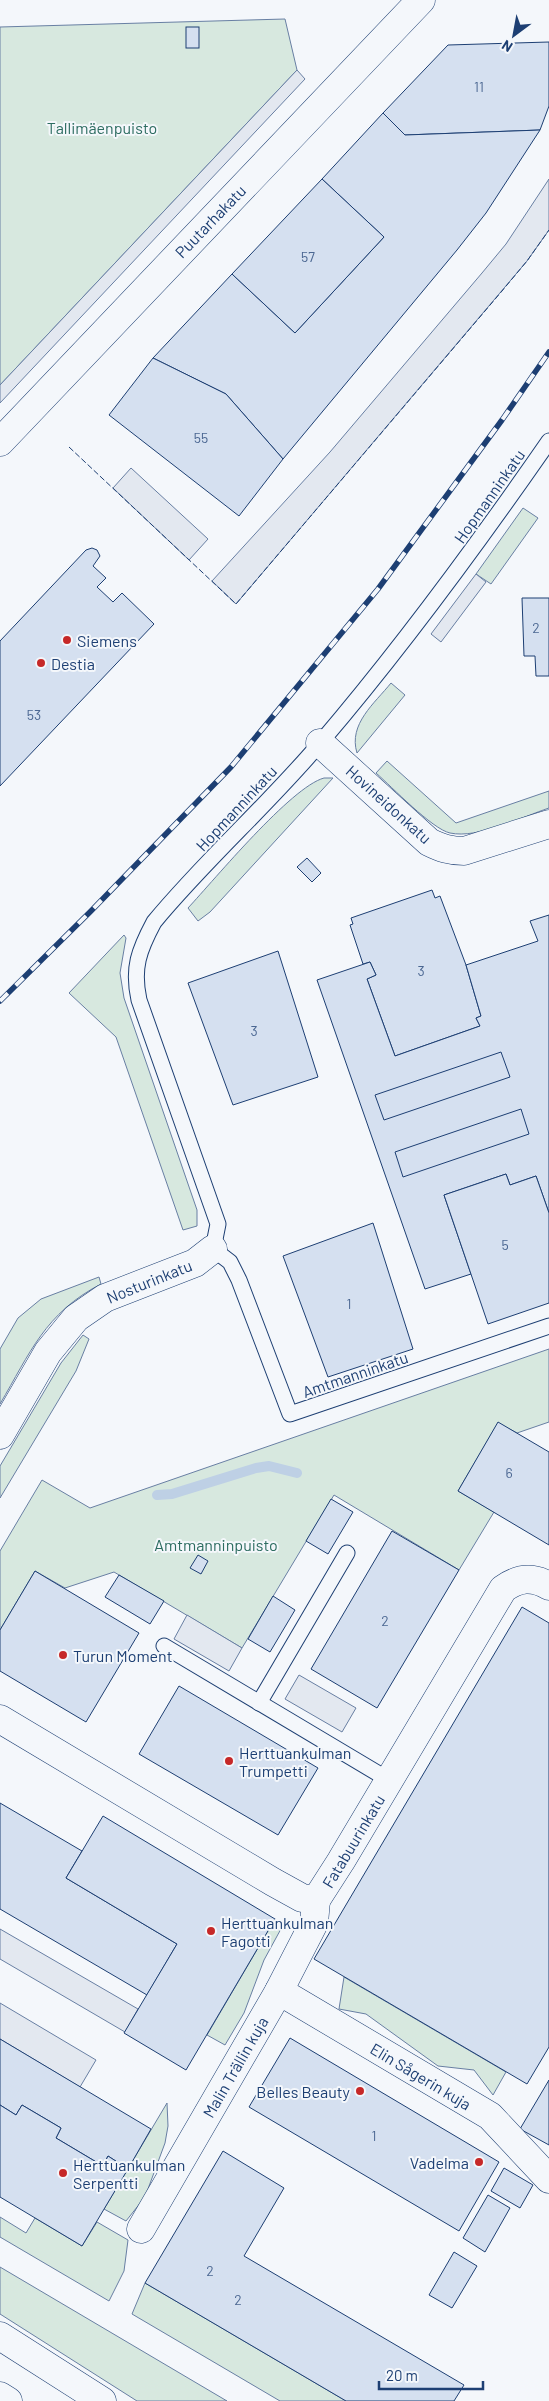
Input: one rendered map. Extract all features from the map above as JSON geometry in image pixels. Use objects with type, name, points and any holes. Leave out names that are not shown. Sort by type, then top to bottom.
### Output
[{"type":"street","name":"Puutarhakatu","points":[[0,442],[421,0]]},
{"type":"street","name":"Hovineidonkatu","points":[[320,743],[429,842],[438,847],[450,851],[464,851],[549,824]]},
{"type":"street","name":"Nosturinkatu","points":[[0,1435],[48,1352],[76,1318],[105,1298],[195,1263],[213,1249]]},
{"type":"street","name":"Fatabuurinkatu","points":[[0,1719],[273,1882],[302,1898],[316,1900],[503,1589],[515,1580],[530,1578],[549,1586]]},
{"type":"street","name":"Malin Trällin kuja","points":[[141,2229],[279,1991],[314,1923],[316,1900]]},
{"type":"street","name":"Elin Sågerin kuja","points":[[279,1991],[490,2116],[549,2179]]},
{"type":"street","points":[[0,2336],[102,2401]]},
{"type":"street","points":[[0,2396],[8,2401]]},
{"type":"lane","name":"Hopmanninkatu","points":[[213,1249],[218,1224],[139,1000],[135,980],[144,941],[154,922],[320,743],[413,630],[469,555],[549,441]]},
{"type":"lane","name":"Amtmanninkatu","points":[[213,1249],[230,1262],[239,1280],[290,1414],[549,1326]]},
{"type":"lane","points":[[259,1703],[347,1553]]},
{"type":"lane","points":[[164,1646],[389,1780]]},
{"type":"green space","name":"Tallimäenpuisto","points":[[285,19],[297,70],[0,385],[0,27]]},
{"type":"green space","points":[[523,508],[538,518],[491,584],[476,574]]},
{"type":"green space","points":[[391,683],[405,695],[357,753],[355,742],[360,723],[371,706]]},
{"type":"green space","points":[[387,761],[456,823],[549,791],[549,808],[487,830],[461,834],[450,833],[442,830],[423,816],[376,773]]},
{"type":"green space","points":[[324,778],[333,778],[210,912],[198,921],[188,908],[234,856],[274,815],[310,785]]},
{"type":"green space","points":[[124,935],[126,938],[120,973],[124,998],[197,1210],[197,1226],[183,1230],[116,1037],[69,993]]},
{"type":"green space","points":[[99,1277],[101,1284],[82,1295],[52,1321],[30,1351],[0,1404],[0,1349],[18,1318],[41,1299]]},
{"type":"green space","points":[[83,1335],[89,1339],[76,1371],[0,1498],[0,1466],[61,1363]]},
{"type":"green space","name":"Amtmanninpuisto","points":[[549,1349],[549,1422],[517,1433],[498,1423],[458,1491],[494,1512],[459,1570],[334,1495],[242,1648],[114,1572],[65,1588],[35,1571],[0,1630],[0,1551],[42,1480],[90,1508]]},
{"type":"green space","points":[[275,1919],[282,1923],[282,1927],[264,1960],[244,2013],[225,2045],[207,2035]]},
{"type":"green space","points":[[344,1977],[506,2072],[493,2095],[474,2070],[438,2066],[366,2014],[339,2009]]},
{"type":"green space","points":[[167,2103],[168,2126],[165,2143],[145,2197],[126,2221],[104,2209]]},
{"type":"green space","points":[[0,2217],[26,2233],[35,2218],[82,2246],[97,2222],[128,2240],[124,2271],[109,2301],[0,2237]]},
{"type":"green space","points":[[0,2267],[227,2401],[137,2401],[0,2314]]},
{"type":"green space","points":[[145,2283],[346,2401],[280,2401],[132,2314]]},
{"type":"shaded area","points":[[297,70],[305,79],[0,403],[0,385]]},
{"type":"shaded area","points":[[549,179],[549,230],[527,261],[236,604],[212,581],[330,452],[482,273],[506,244]]},
{"type":"shaded area","points":[[131,468],[208,539],[189,560],[113,488]]},
{"type":"shaded area","points":[[476,574],[486,582],[441,642],[431,634]]},
{"type":"shaded area","points":[[187,1615],[242,1648],[229,1671],[174,1639]]},
{"type":"shaded area","points":[[299,1675],[356,1708],[342,1732],[285,1699]]},
{"type":"shaded area","points":[[0,1929],[138,2009],[125,2032],[0,1959]]},
{"type":"shaded area","points":[[0,2003],[96,2060],[80,2087],[0,2039]]},
{"type":"building","points":[[186,27],[199,27],[199,48],[186,48]]},
{"type":"building","points":[[549,42],[549,106],[540,130],[405,135],[383,113],[448,45]]},
{"type":"building","points":[[383,113],[405,135],[540,130],[486,213],[283,459],[226,394],[153,358],[232,274],[295,333],[384,237],[322,179]]},
{"type":"building","points":[[322,179],[384,237],[295,333],[232,274]]},
{"type":"building","points":[[153,358],[226,394],[283,459],[239,516],[109,415]]},
{"type":"building","points":[[92,548],[97,550],[100,556],[93,566],[106,578],[97,587],[113,602],[122,593],[154,624],[0,786],[0,641],[86,550]]},
{"type":"building","points":[[522,598],[549,598],[549,676],[536,676],[535,656],[524,656]]},
{"type":"building","points":[[307,858],[321,873],[312,882],[297,867]]},
{"type":"building","points":[[432,890],[435,898],[440,896],[466,965],[481,1016],[476,1018],[480,1026],[395,1056],[367,979],[376,975],[370,962],[363,964],[350,925],[353,924],[351,918]]},
{"type":"building","points":[[549,915],[549,1213],[536,1176],[510,1185],[506,1174],[444,1195],[471,1274],[425,1289],[317,980],[370,962],[376,975],[367,979],[395,1056],[480,1026],[476,1018],[481,1016],[466,965],[538,941],[530,921]]},
{"type":"building","points":[[278,951],[318,1077],[233,1105],[188,983]]},
{"type":"building","points":[[501,1052],[510,1077],[384,1120],[375,1095]]},
{"type":"building","points":[[521,1109],[529,1134],[403,1177],[395,1152]]},
{"type":"building","points":[[506,1174],[510,1185],[536,1176],[549,1213],[549,1303],[488,1324],[444,1195]]},
{"type":"building","points":[[373,1223],[413,1349],[328,1377],[283,1256]]},
{"type":"building","points":[[498,1422],[549,1452],[549,1545],[458,1491]]},
{"type":"building","points":[[331,1499],[353,1512],[328,1554],[306,1541]]},
{"type":"building","points":[[392,1531],[459,1570],[377,1708],[311,1669]]},
{"type":"building","points":[[198,1555],[208,1561],[201,1574],[190,1568]]},
{"type":"building","name":"Turun Moment","points":[[35,1571],[139,1633],[86,1722],[0,1671],[0,1630]]},
{"type":"building","points":[[119,1575],[164,1601],[150,1624],[105,1597]]},
{"type":"building","points":[[273,1596],[295,1610],[270,1652],[248,1639]]},
{"type":"building","points":[[522,1607],[549,1623],[549,2047],[527,2084],[314,1959]]},
{"type":"building","name":"Herttuankulman Trumpetti","points":[[179,1686],[318,1768],[278,1835],[139,1754]]},
{"type":"building","points":[[0,1803],[82,1851],[66,1878],[177,1944],[147,1995],[0,1909]]},
{"type":"building","name":"Herttuankulman Fagotti","points":[[103,1816],[275,1919],[186,2070],[124,2033],[177,1944],[66,1878]]},
{"type":"building","points":[[290,2038],[499,2162],[459,2231],[249,2107]]},
{"type":"building","points":[[0,2039],[151,2129],[128,2169],[108,2156],[103,2166],[56,2138],[61,2128],[22,2105],[16,2115],[0,2105]]},
{"type":"building","points":[[549,2080],[549,2145],[520,2129]]},
{"type":"building","name":"Herttuankulman Serpentti","points":[[0,2105],[16,2115],[22,2105],[61,2128],[56,2138],[103,2166],[108,2156],[128,2169],[82,2246],[0,2197]]},
{"type":"building","points":[[223,2151],[284,2188],[244,2256],[464,2385],[454,2401],[346,2401],[145,2283]]},
{"type":"building","points":[[504,2168],[533,2185],[520,2208],[491,2191]]},
{"type":"building","points":[[488,2195],[510,2208],[485,2252],[463,2238]]},
{"type":"building","points":[[454,2252],[477,2266],[452,2308],[429,2295]]},
{"type":"waterway","points":[[157,1495],[172,1494],[256,1468],[269,1466],[297,1473]]},
{"type":"railway","points":[[0,1001],[91,911],[231,767],[378,589],[502,420],[549,352]]},
{"type":"fence","points":[[69,447],[236,604],[502,291],[549,230]]},
{"type":"place","name":"Siemens","points":[[67,640]]},
{"type":"place","name":"Destia","points":[[41,663]]},
{"type":"place","name":"Turun Moment","points":[[63,1655]]},
{"type":"place","name":"Herttuankulman Trumpetti","points":[[229,1761]]},
{"type":"place","name":"Herttuankulman Fagotti","points":[[211,1931]]},
{"type":"place","name":"Belles Beauty","points":[[360,2091]]},
{"type":"place","name":"Vadelma","points":[[479,2162]]},
{"type":"place","name":"Herttuankulman Serpentti","points":[[63,2173]]}]
